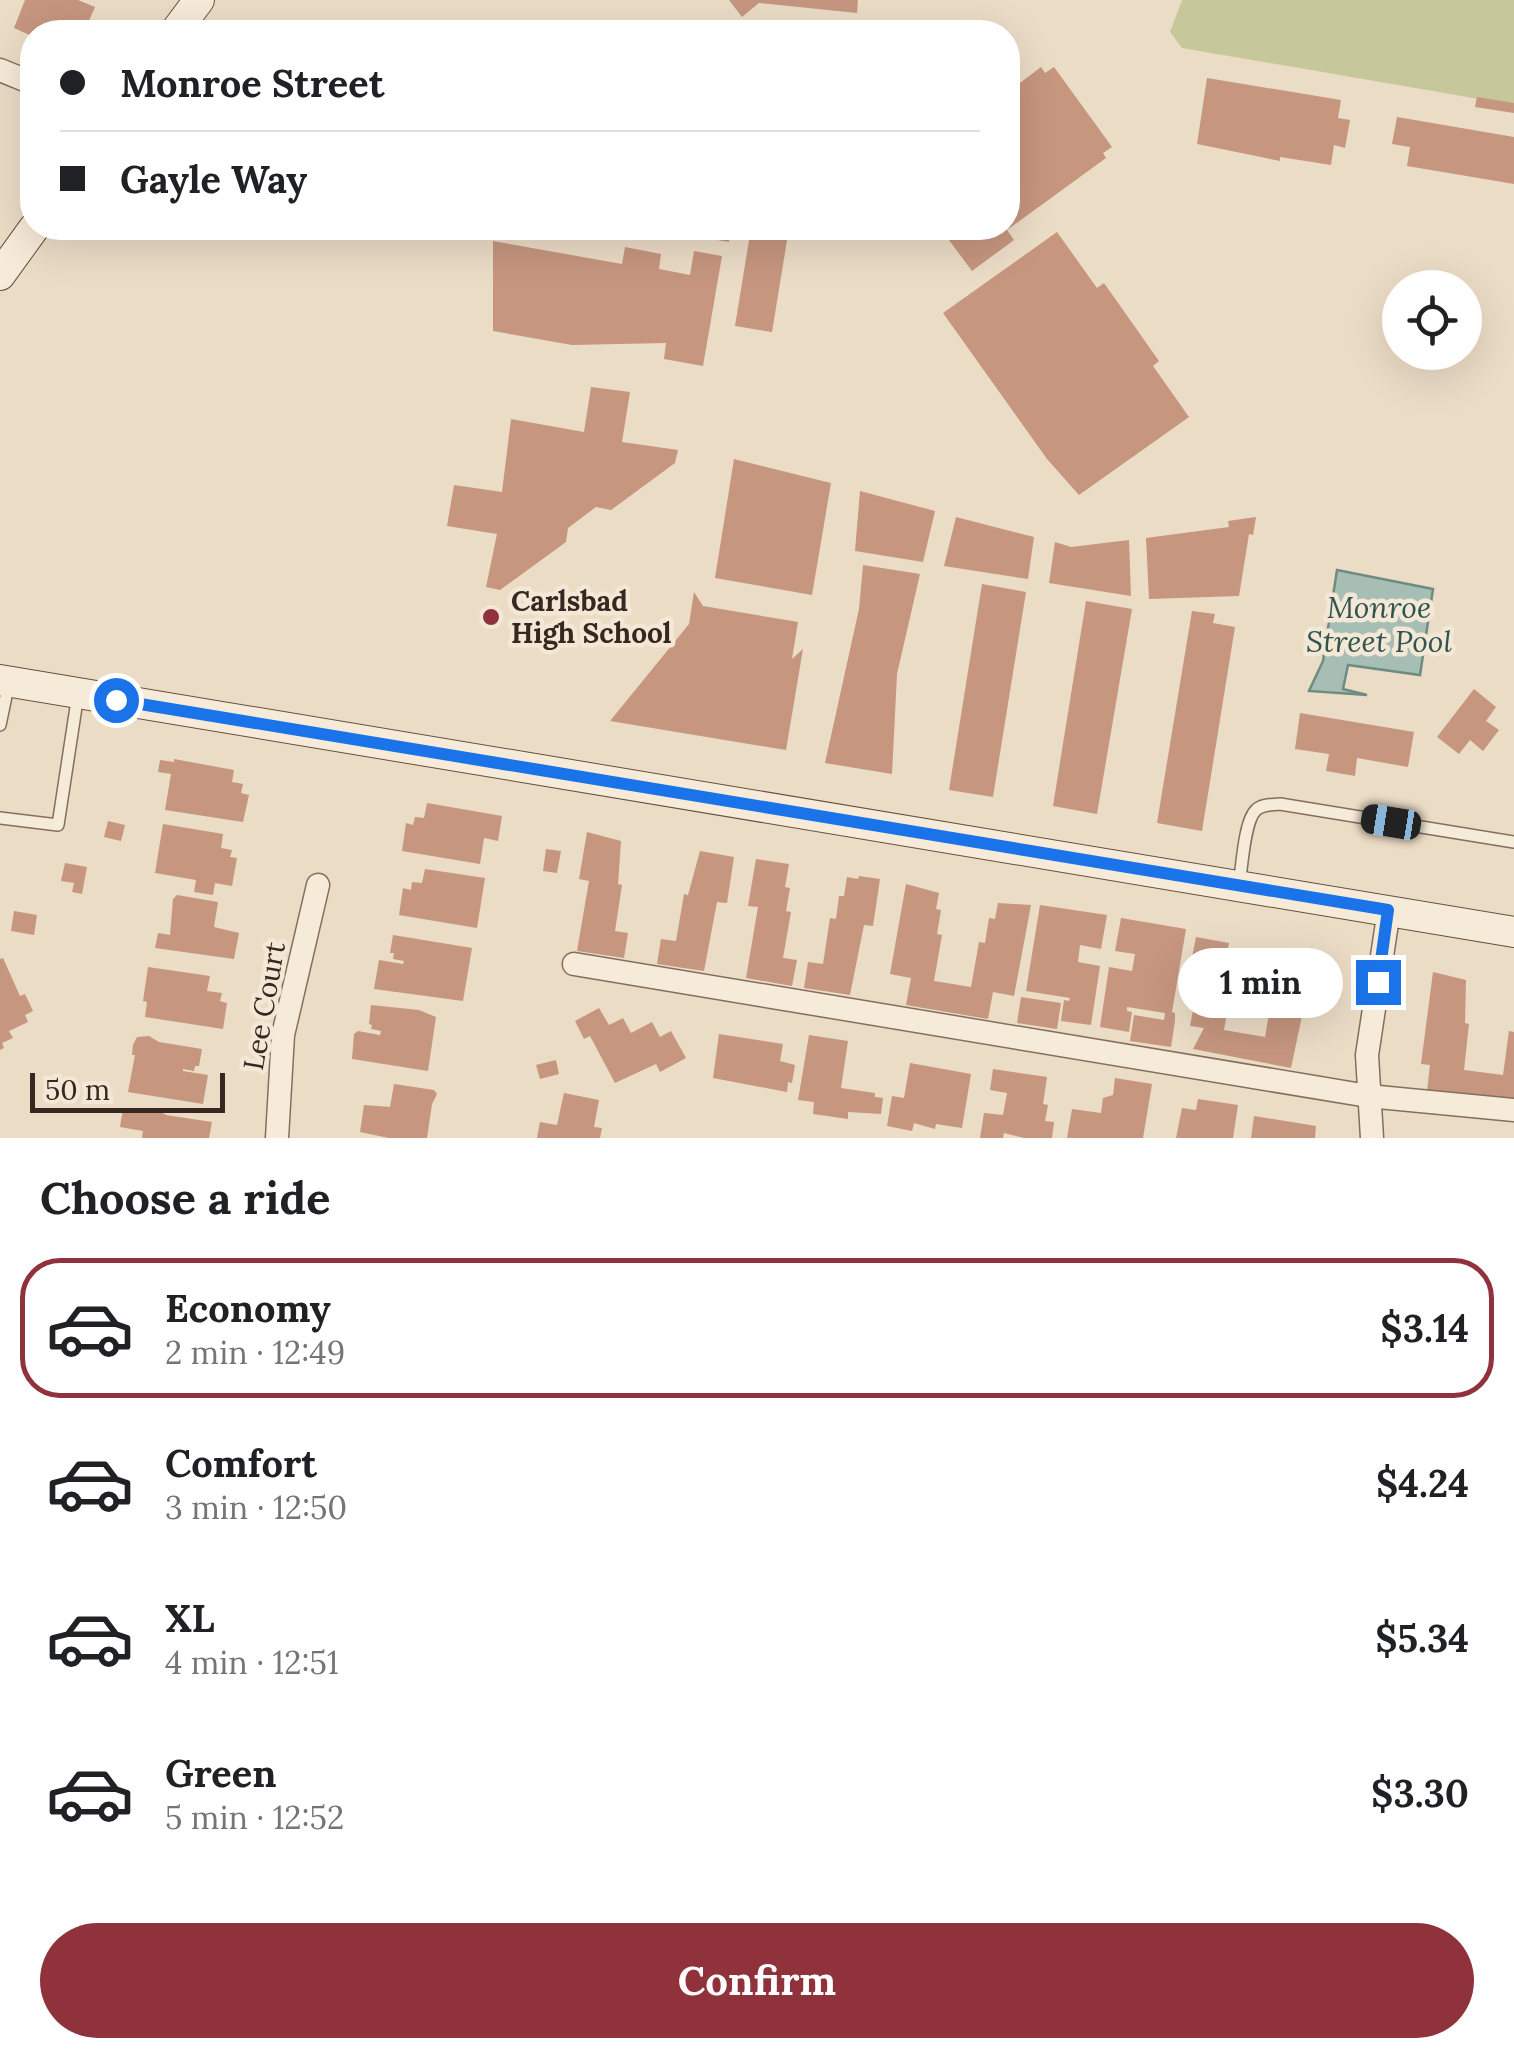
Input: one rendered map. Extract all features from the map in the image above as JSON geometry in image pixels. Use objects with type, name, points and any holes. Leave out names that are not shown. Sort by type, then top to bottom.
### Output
[{"type":"main road","points":[[2,267],[24,240]]},
{"type":"main road","points":[[4,681],[1514,932]]},
{"type":"street","name":"Lee Court","points":[[277,1138],[283,1035],[318,885]]},
{"type":"street","points":[[1372,1138],[1367,1055],[1388,910]]},
{"type":"street","points":[[574,964],[1368,1096],[1514,1110]]},
{"type":"lane","points":[[0,724],[4,681]]},
{"type":"lane","points":[[0,818],[58,825],[78,693]]},
{"type":"lane","points":[[1239,885],[1250,817],[1266,805],[1280,804],[1514,842]]},
{"type":"green space","points":[[1182,0],[1514,0],[1514,105],[1182,48],[1170,32]]},
{"type":"water","name":"Monroe Street Pool","points":[[1337,570],[1433,589],[1420,675],[1348,665],[1343,689],[1367,695],[1309,691],[1323,661]]},
{"type":"building","points":[[25,0],[78,0],[95,7],[89,20],[20,20],[20,31],[14,28]]},
{"type":"building","points":[[729,0],[858,0],[857,13],[759,3],[742,17]]},
{"type":"building","points":[[1041,67],[1045,73],[1054,67],[1112,147],[1103,153],[1106,158],[1020,221],[1020,83]]},
{"type":"building","points":[[1207,78],[1341,100],[1338,118],[1350,120],[1345,148],[1334,145],[1331,165],[1280,157],[1280,161],[1197,144]]},
{"type":"building","points":[[1477,97],[1514,103],[1514,113],[1475,107]]},
{"type":"building","points":[[1397,117],[1514,137],[1514,184],[1407,166],[1410,147],[1392,144]]},
{"type":"building","points":[[1057,232],[1097,288],[1104,283],[1159,361],[1153,366],[1189,417],[1079,495],[1047,459],[943,313]]},
{"type":"building","points":[[749,240],[787,240],[772,332],[735,326]]},
{"type":"building","points":[[949,240],[1014,240],[972,271]]},
{"type":"building","points":[[493,241],[622,264],[625,247],[661,254],[659,269],[690,275],[694,251],[722,256],[703,366],[664,359],[666,343],[572,345],[493,331]]},
{"type":"building","points":[[591,387],[630,392],[622,442],[678,450],[675,463],[611,510],[596,507],[568,528],[566,542],[500,590],[486,587],[497,534],[447,526],[454,485],[502,492],[511,419],[584,432]]},
{"type":"building","points":[[734,459],[831,483],[812,595],[715,578]]},
{"type":"building","points":[[860,491],[935,511],[923,562],[855,551]]},
{"type":"building","points":[[956,517],[1034,537],[1028,579],[944,566]]},
{"type":"building","points":[[1256,517],[1253,535],[1249,534],[1239,596],[1149,599],[1146,538],[1229,527],[1228,521]]},
{"type":"building","points":[[1129,540],[1131,596],[1049,583],[1055,542],[1071,547]]},
{"type":"building","points":[[863,565],[920,574],[897,674],[892,774],[825,763],[859,609]]},
{"type":"building","points":[[982,584],[1026,592],[993,797],[949,790]]},
{"type":"building","points":[[694,592],[703,606],[798,622],[792,659],[803,649],[786,750],[610,721],[689,624]]},
{"type":"building","points":[[1086,601],[1132,609],[1097,814],[1053,806]]},
{"type":"building","points":[[1192,611],[1215,614],[1213,623],[1235,627],[1202,831],[1157,823]]},
{"type":"building","points":[[1474,689],[1496,707],[1486,721],[1499,730],[1483,751],[1470,740],[1459,754],[1437,737]]},
{"type":"building","points":[[1300,713],[1414,732],[1408,767],[1357,758],[1355,776],[1326,771],[1329,754],[1295,749]]},
{"type":"building","points":[[160,760],[234,770],[232,782],[243,784],[241,793],[249,795],[243,822],[165,810],[171,774],[158,772]]},
{"type":"building","points":[[427,803],[502,816],[498,841],[484,838],[480,864],[402,851],[406,823],[413,825],[415,817],[424,818]]},
{"type":"building","points":[[108,821],[125,825],[121,841],[104,837]]},
{"type":"building","points":[[163,824],[223,834],[221,848],[232,850],[230,857],[237,858],[232,886],[215,883],[213,895],[194,892],[196,880],[155,873]]},
{"type":"building","points":[[587,832],[621,841],[618,884],[622,885],[615,931],[628,933],[624,958],[577,951],[589,881],[579,879]]},
{"type":"building","points":[[546,849],[561,851],[557,873],[543,871]]},
{"type":"building","points":[[700,851],[734,857],[727,903],[717,902],[704,971],[657,964],[661,939],[676,941],[684,894],[688,895]]},
{"type":"building","points":[[756,859],[789,864],[786,911],[791,912],[783,958],[797,960],[792,986],[746,978],[758,907],[748,906]]},
{"type":"building","points":[[65,863],[87,867],[82,894],[72,892],[74,883],[61,881]]},
{"type":"building","points":[[425,869],[485,878],[477,928],[399,915],[403,888],[411,890],[412,882],[422,883]]},
{"type":"building","points":[[847,877],[880,879],[873,926],[864,925],[850,995],[804,988],[808,962],[823,964],[830,918],[836,919]]},
{"type":"building","points":[[906,884],[939,893],[937,934],[942,935],[934,981],[971,987],[979,942],[985,943],[989,918],[995,919],[998,903],[1031,905],[1014,996],[993,992],[988,1019],[906,1005],[911,978],[890,974]]},
{"type":"building","points":[[177,895],[218,902],[214,927],[239,933],[234,959],[155,948],[158,933],[170,935],[173,899]]},
{"type":"building","points":[[1040,905],[1107,915],[1101,949],[1080,945],[1078,962],[1100,966],[1091,1025],[1061,1021],[1064,1000],[1070,998],[1026,991]]},
{"type":"building","points":[[14,911],[37,915],[34,935],[11,931]]},
{"type":"building","points":[[1121,918],[1186,929],[1172,1012],[1175,1021],[1171,1047],[1130,1041],[1134,1015],[1164,1020],[1165,1013],[1127,1007],[1132,1012],[1129,1032],[1100,1027],[1109,967],[1132,971],[1135,954],[1115,951]]},
{"type":"building","points":[[393,935],[472,948],[463,1001],[374,989],[379,960],[403,964],[390,953]]},
{"type":"building","points":[[1196,937],[1229,943],[1226,958],[1231,958],[1226,984],[1232,985],[1224,1030],[1265,1037],[1273,991],[1278,991],[1289,948],[1323,954],[1315,999],[1306,997],[1291,1068],[1193,1049],[1204,1028],[1190,1026],[1199,979],[1188,978]]},
{"type":"building","points":[[3,958],[20,996],[25,994],[33,1011],[25,1015],[28,1022],[9,1031],[13,1038],[2,1043],[4,1048],[0,1050],[0,959]]},
{"type":"building","points":[[148,967],[210,976],[207,991],[222,993],[220,1001],[227,1003],[223,1029],[145,1017]]},
{"type":"building","points":[[1433,972],[1466,980],[1465,1023],[1469,1024],[1464,1070],[1503,1075],[1509,1031],[1514,1032],[1514,1104],[1478,1099],[1478,1095],[1427,1091],[1430,1065],[1421,1064]]},
{"type":"building","points":[[1021,997],[1061,1003],[1057,1029],[1017,1023]]},
{"type":"building","points":[[371,1005],[419,1010],[436,1017],[428,1071],[352,1059],[354,1034],[358,1031],[380,1035],[381,1031],[371,1029],[369,1024]]},
{"type":"building","points":[[599,1008],[609,1025],[623,1018],[631,1033],[652,1022],[660,1037],[671,1031],[686,1058],[660,1072],[656,1064],[615,1083],[590,1036],[584,1039],[575,1021]]},
{"type":"building","points":[[719,1034],[783,1044],[780,1061],[795,1065],[787,1092],[713,1078]]},
{"type":"building","points":[[809,1035],[848,1041],[841,1088],[875,1093],[875,1097],[883,1098],[881,1114],[848,1112],[848,1119],[813,1114],[814,1102],[798,1100]]},
{"type":"building","points":[[149,1036],[159,1042],[202,1049],[199,1066],[194,1071],[183,1071],[208,1075],[203,1104],[128,1092],[135,1055],[133,1045],[137,1037]]},
{"type":"building","points":[[556,1060],[559,1074],[540,1079],[536,1065]]},
{"type":"building","points":[[910,1063],[971,1074],[962,1128],[936,1124],[935,1129],[914,1123],[912,1131],[887,1126],[892,1096],[904,1098]]},
{"type":"building","points":[[993,1069],[1047,1077],[1043,1104],[1048,1105],[1045,1121],[1054,1122],[1052,1138],[1004,1133],[1003,1138],[980,1138],[984,1113],[1003,1115],[1007,1093],[990,1090]]},
{"type":"building","points":[[1115,1078],[1152,1084],[1143,1138],[1067,1138],[1072,1109],[1101,1113],[1103,1098],[1113,1095]]},
{"type":"building","points":[[394,1084],[434,1090],[437,1094],[427,1138],[389,1138],[360,1132],[364,1105],[390,1107]]},
{"type":"building","points":[[564,1093],[599,1100],[594,1127],[602,1128],[600,1138],[537,1138],[540,1122],[557,1125]]},
{"type":"building","points":[[1198,1099],[1238,1105],[1233,1138],[1176,1138],[1182,1108],[1196,1110]]},
{"type":"building","points":[[123,1109],[159,1111],[212,1122],[209,1138],[142,1138],[143,1131],[120,1127]]},
{"type":"building","points":[[1254,1116],[1316,1126],[1315,1138],[1251,1138]]},
{"type":"place","name":"Carlsbad High School","points":[[491,617]]},
{"type":"route","points":[[116,700],[1388,910],[1378,982]]}]
